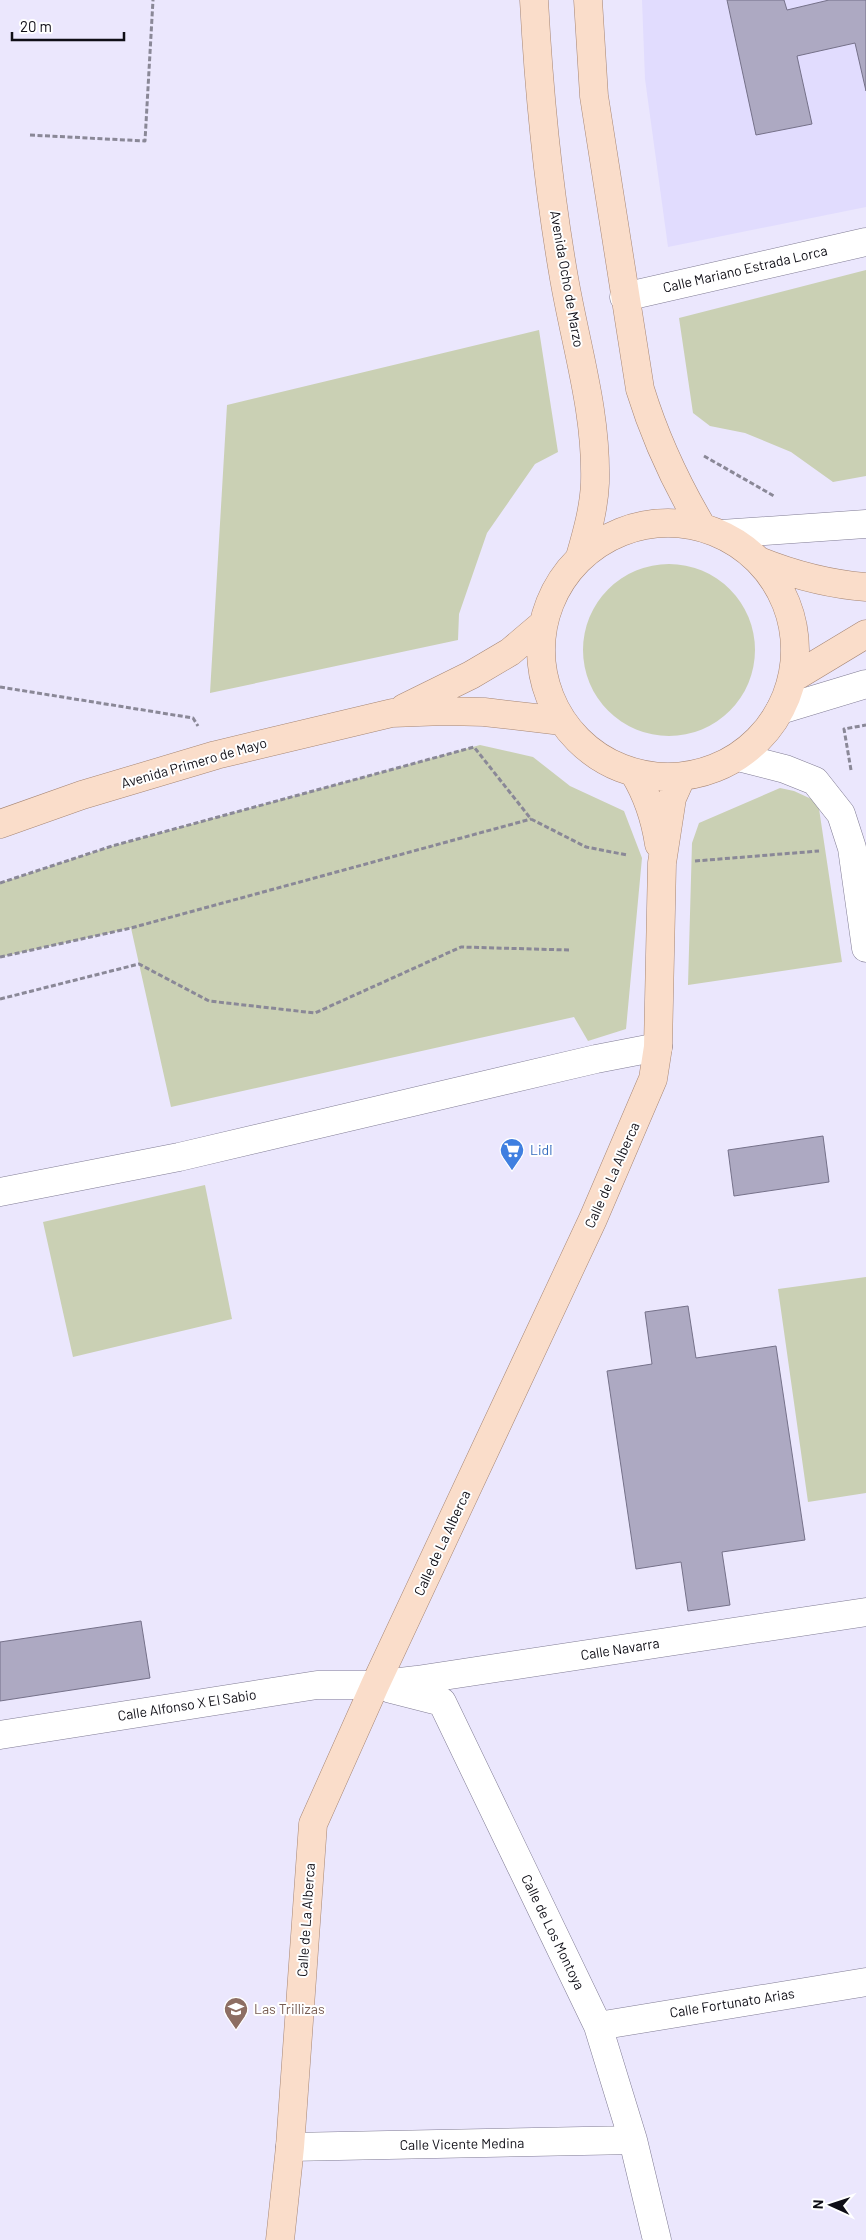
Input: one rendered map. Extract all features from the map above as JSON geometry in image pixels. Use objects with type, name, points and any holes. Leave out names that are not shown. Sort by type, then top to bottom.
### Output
[{"type":"main road","name":"Avenida Ocho de Marzo","points":[[534,0],[539,93],[562,268],[586,380],[595,449],[594,494],[590,523],[580,557]]},
{"type":"main road","points":[[588,0],[594,96],[624,297],[640,389],[649,420],[679,488],[711,530]]},
{"type":"main road","points":[[676,522],[711,530],[741,545],[759,561],[783,595],[795,636],[793,678],[780,710],[762,736],[738,757],[708,772],[681,778],[657,778],[634,773],[612,765],[593,754],[576,739],[562,721],[547,691],[541,657],[543,624],[557,588],[567,571],[580,557],[601,541],[625,530],[650,524],[676,522]]},
{"type":"main road","points":[[759,561],[808,579],[866,587]]},
{"type":"main road","name":"Avenida Primero de Mayo","points":[[392,713],[471,676],[510,652],[543,624]]},
{"type":"main road","points":[[793,678],[866,634]]},
{"type":"main road","name":"Avenida Primero de Mayo","points":[[0,824],[82,795],[216,755],[392,713],[484,712],[562,721]]},
{"type":"main road","name":"Calle de La Alberca","points":[[634,773],[651,808],[662,863]]},
{"type":"main road","name":"Calle de La Alberca","points":[[280,2240],[290,2147],[313,1824],[375,1685],[605,1192],[653,1079],[658,1046],[662,863],[672,798],[681,778]]},
{"type":"street","name":"Calle Mariano Estrada Lorca","points":[[624,297],[866,242]]},
{"type":"street","points":[[711,530],[866,524]]},
{"type":"street","points":[[780,710],[866,684]]},
{"type":"street","points":[[738,757],[785,769],[815,781],[841,814],[852,848],[866,948]]},
{"type":"street","points":[[0,1192],[179,1157],[658,1046]]},
{"type":"street","name":"Calle Navarra","points":[[375,1685],[866,1612]]},
{"type":"street","name":"Calle Alfonso X El Sabio","points":[[0,1735],[317,1685],[375,1685]]},
{"type":"street","name":"Calle de Los Montoya","points":[[375,1685],[442,1702],[598,2026],[633,2140],[656,2240]]},
{"type":"street","name":"Calle Fortunato Arias","points":[[598,2026],[866,1982]]},
{"type":"street","name":"Calle Vicente Medina","points":[[290,2147],[633,2140]]},
{"type":"path","points":[[30,135],[145,141],[153,0]]},
{"type":"path","points":[[0,687],[193,718],[216,755]]},
{"type":"path","points":[[852,776],[844,729],[866,725]]},
{"type":"path","points":[[0,883],[112,846],[474,747],[531,819],[586,847],[662,863],[852,848]]},
{"type":"path","points":[[0,957],[131,928],[531,819]]},
{"type":"path","points":[[0,999],[139,964],[209,1001],[315,1013],[394,979],[461,947],[569,950]]},
{"type":"shaded area","points":[[642,0],[866,0],[866,207],[668,247],[645,79]]},
{"type":"green space","points":[[866,270],[866,476],[833,482],[791,452],[745,433],[710,426],[693,413],[679,318]]},
{"type":"green space","points":[[539,330],[558,452],[535,464],[487,533],[459,614],[458,640],[210,693],[227,405]]},
{"type":"green space","points":[[661,564],[677,564],[710,574],[730,589],[745,609],[753,633],[755,650],[753,667],[745,691],[730,711],[710,726],[694,732],[677,736],[661,736],[628,726],[603,705],[593,691],[587,675],[583,658],[583,642],[593,609],[614,584],[628,574],[644,568]]},
{"type":"green space","points":[[480,745],[533,757],[570,786],[624,811],[642,858],[626,1029],[588,1041],[574,1017],[171,1107],[131,928],[0,957],[0,883],[112,846]]},
{"type":"green space","points":[[780,788],[794,791],[818,802],[842,962],[688,985],[692,843],[699,823]]},
{"type":"green space","points":[[205,1185],[232,1319],[73,1357],[43,1222]]},
{"type":"green space","points":[[866,1277],[866,1493],[808,1502],[778,1289]]},
{"type":"building","points":[[727,0],[784,0],[787,10],[829,0],[866,0],[866,91],[855,43],[797,56],[812,124],[756,135]]},
{"type":"building","points":[[823,1136],[829,1182],[734,1196],[728,1150]]},
{"type":"building","points":[[688,1306],[696,1358],[776,1346],[805,1540],[722,1552],[730,1605],[688,1611],[681,1562],[636,1569],[607,1371],[652,1364],[645,1312]]},
{"type":"building","points":[[141,1621],[150,1678],[0,1701],[0,1642]]},
{"type":"place","name":"Lidl","points":[[512,1171]]},
{"type":"place","name":"Las Trillizas","points":[[236,2030]]}]
